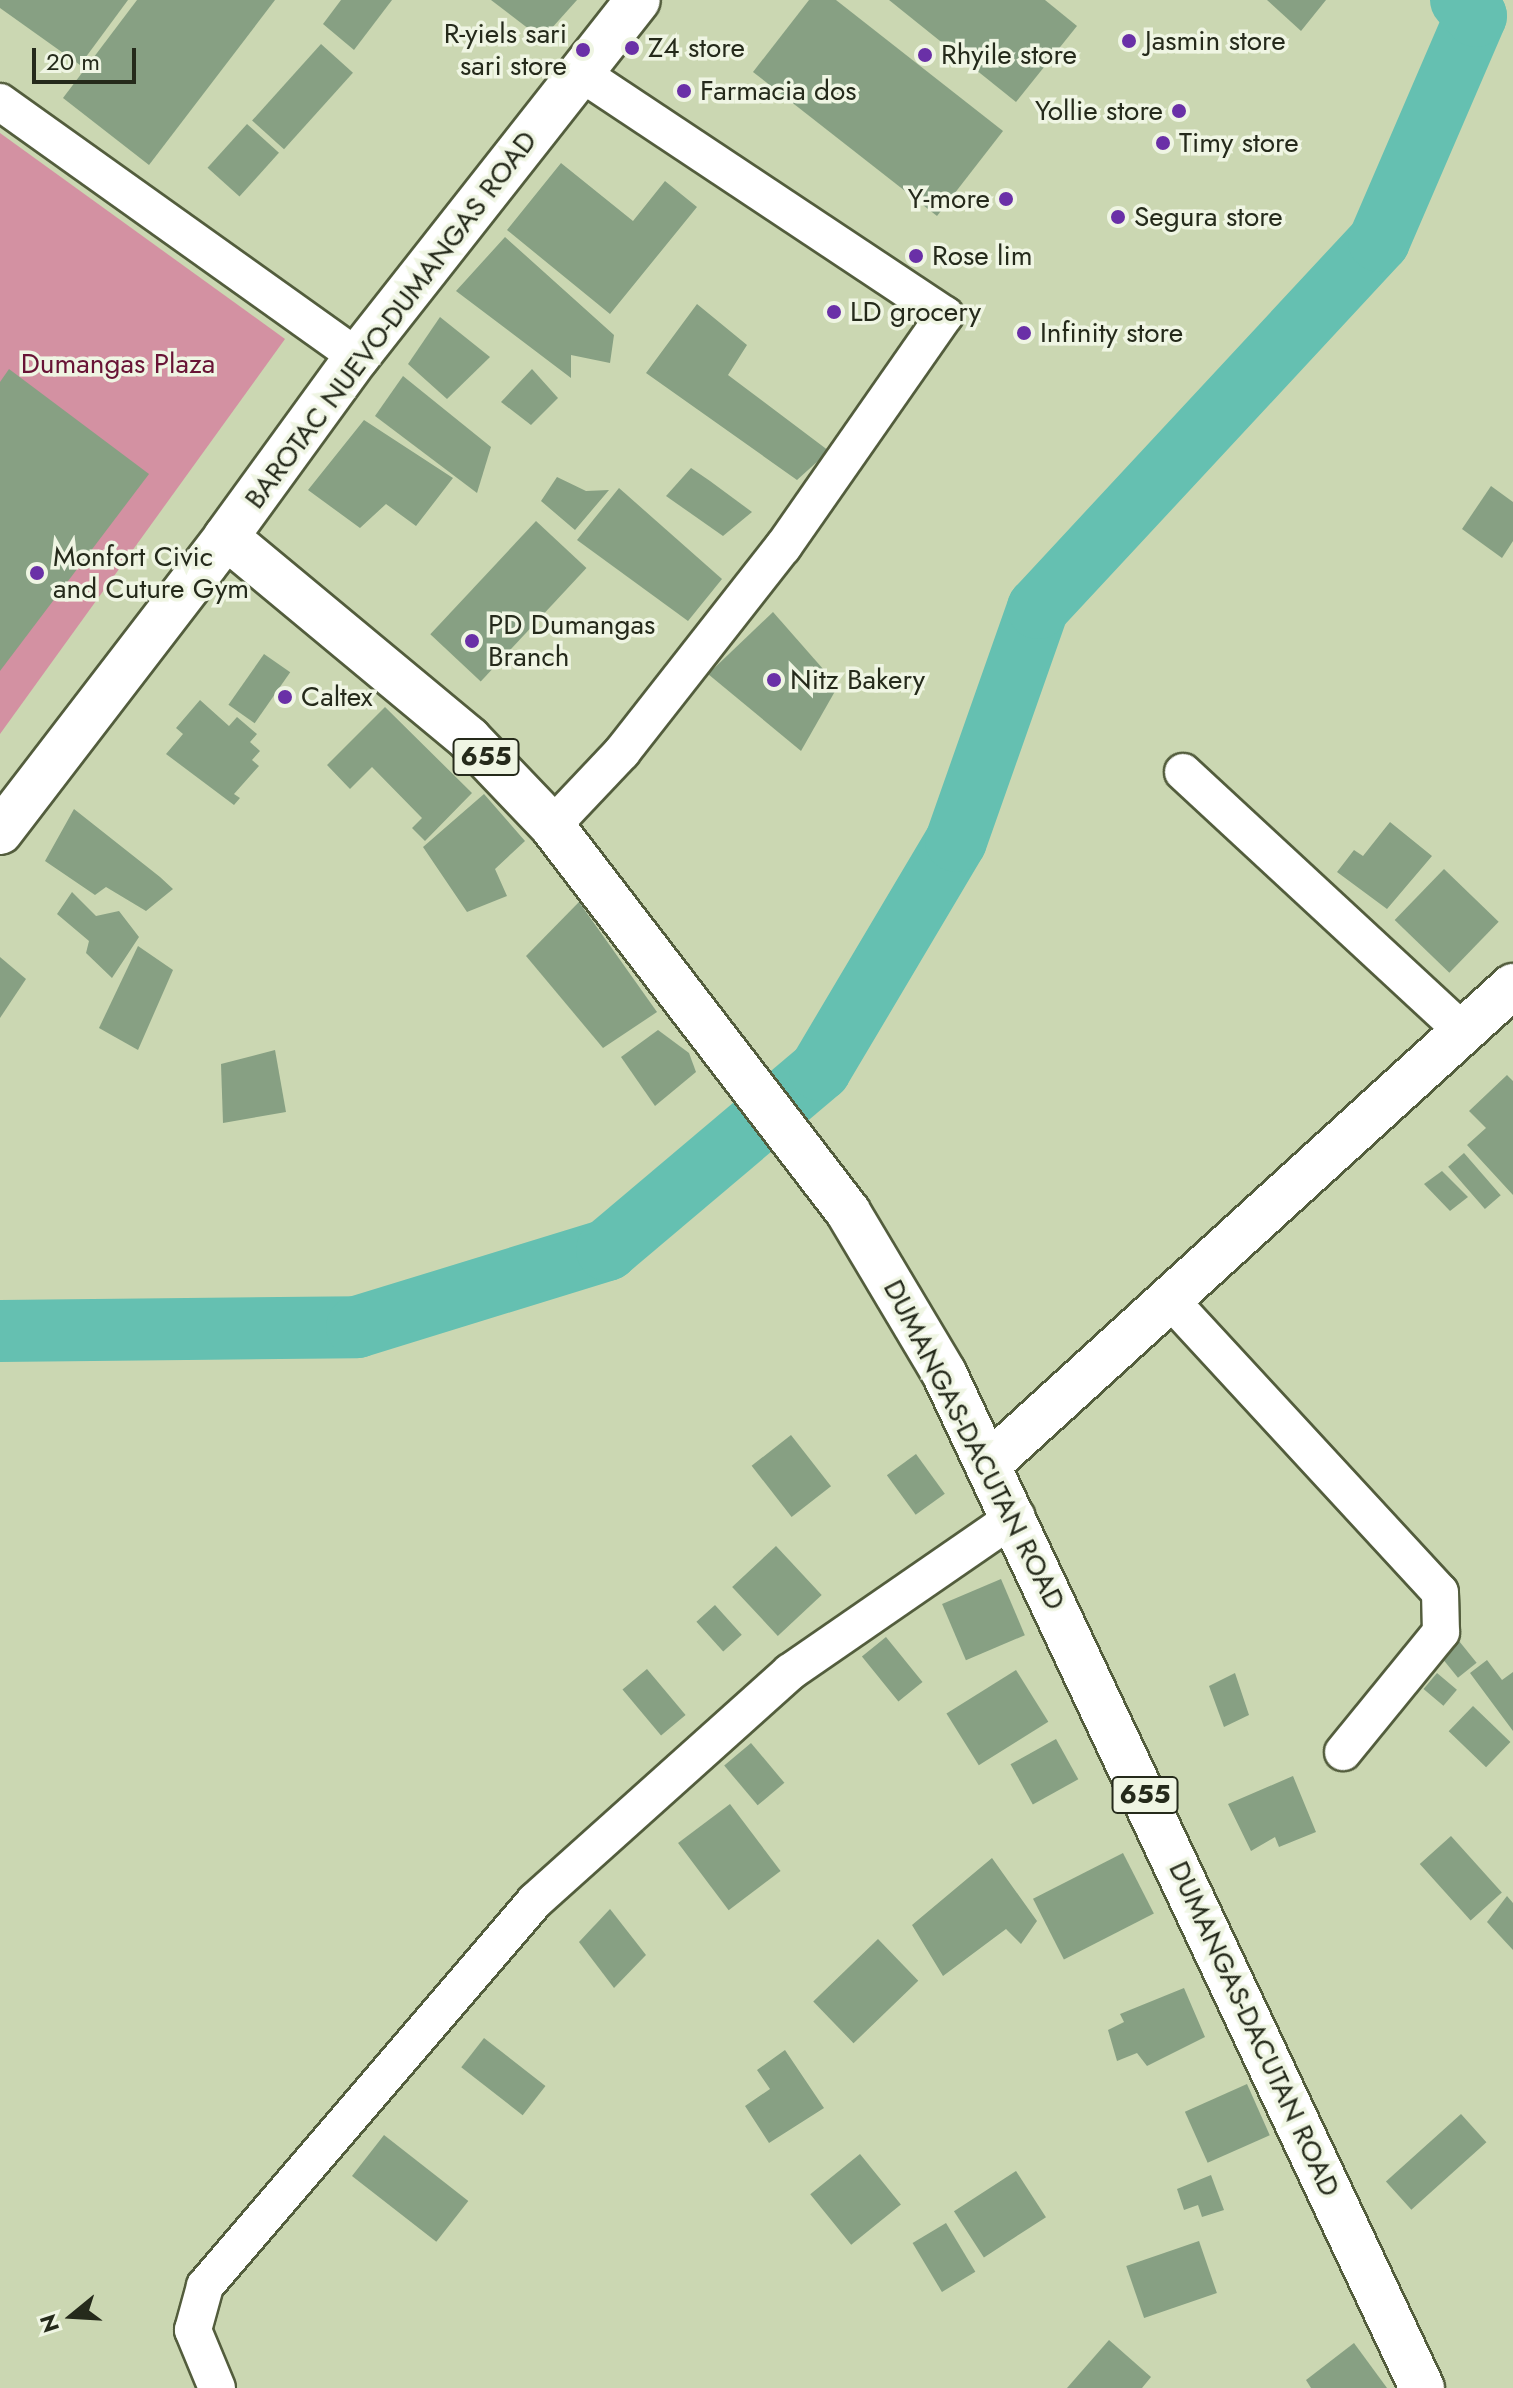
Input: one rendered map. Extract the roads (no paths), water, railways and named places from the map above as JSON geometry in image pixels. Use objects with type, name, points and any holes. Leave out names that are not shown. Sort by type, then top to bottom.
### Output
[{"type":"main road","name":"BAROTAC NUEVO-DUMANGAS ROAD","points":[[0,832],[226,537],[357,357],[638,0]]},
{"type":"main road","name":"DUMANGAS-DACUTAN ROAD","points":[[226,537],[469,739],[552,826],[704,1018],[848,1212],[990,1463],[1016,1516],[1422,2388]]},
{"type":"main road","points":[[990,1463],[1173,1303],[1513,986]]},
{"type":"street","points":[[552,826],[622,752],[783,547],[945,315],[581,73]]},
{"type":"street","points":[[0,102],[357,357]]},
{"type":"street","points":[[1183,772],[1464,1032]]},
{"type":"street","points":[[1173,1303],[1440,1592],[1441,1632],[1343,1752]]},
{"type":"street","points":[[217,2388],[193,2330],[205,2286],[535,1901],[790,1672],[1016,1516]]},
{"type":"waterway","points":[[0,1331],[357,1327],[607,1250],[820,1070],[956,841],[1038,608],[1379,241],[1476,16],[1461,0]]},
{"type":"place","name":"Jasmin store","points":[[1129,41]]},
{"type":"place","name":"Z4 store","points":[[632,48]]},
{"type":"place","name":"R-yiels sari sari store","points":[[583,50]]},
{"type":"place","name":"Rhyile store","points":[[925,55]]},
{"type":"place","name":"Farmacia dos","points":[[684,91]]},
{"type":"place","name":"Yollie store","points":[[1179,111]]},
{"type":"place","name":"Timy store","points":[[1163,143]]},
{"type":"place","name":"Y-more","points":[[1006,199]]},
{"type":"place","name":"Segura store","points":[[1118,217]]},
{"type":"place","name":"Rose lim","points":[[916,256]]},
{"type":"place","name":"LD grocery","points":[[834,312]]},
{"type":"place","name":"Infinity store","points":[[1024,333]]},
{"type":"place","name":"Monfort Civic and Cuture Gym","points":[[37,573]]},
{"type":"place","name":"PD Dumangas Branch","points":[[472,641]]},
{"type":"place","name":"Nitz Bakery","points":[[774,680]]},
{"type":"place","name":"Caltex","points":[[285,697]]},
{"type":"park label","name":"Dumangas Plaza","points":[[118,364]]}]
